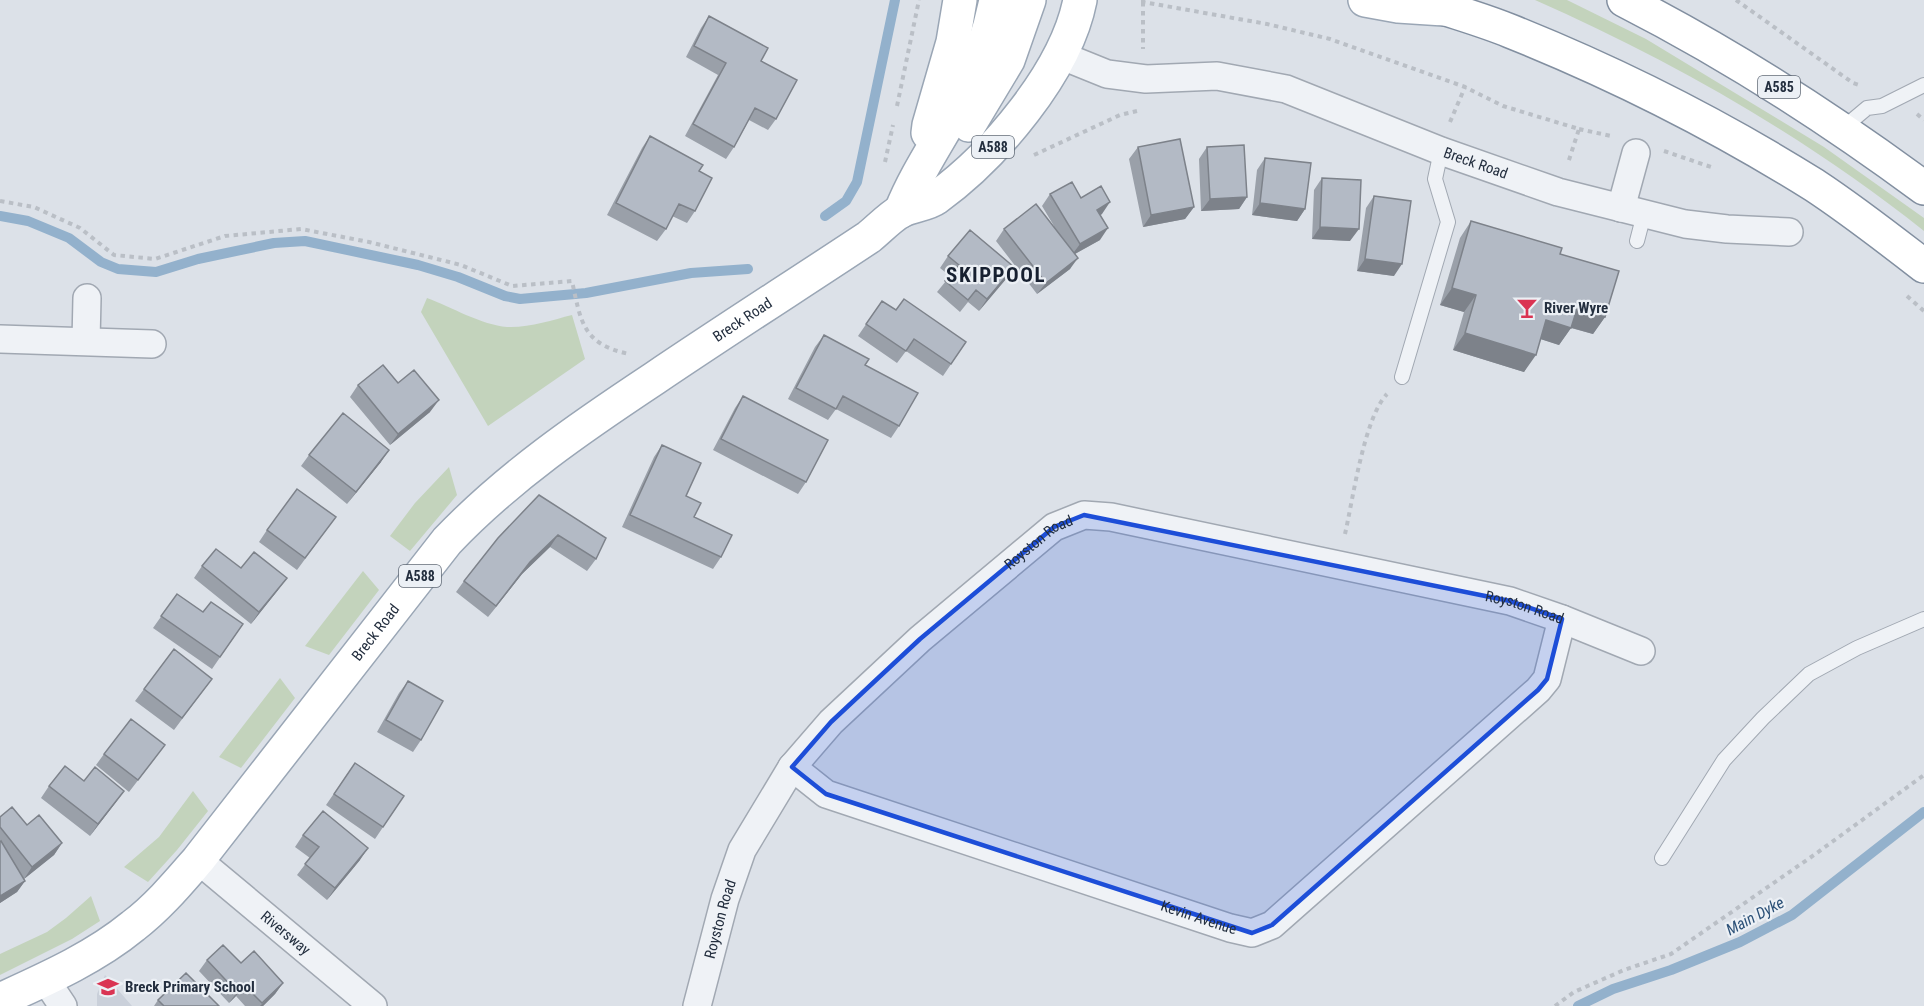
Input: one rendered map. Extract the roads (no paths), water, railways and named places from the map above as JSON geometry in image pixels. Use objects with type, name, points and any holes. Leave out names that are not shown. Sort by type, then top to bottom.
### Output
[{"type":"main road","name":"A588","points":[[927,161],[929,125],[953,42],[960,0]]},
{"type":"main road","name":"A588","points":[[927,161],[961,137],[1008,60],[1029,0]]},
{"type":"main road","points":[[1365,0],[1398,6],[1432,4],[1517,34],[1631,84],[1756,151],[1814,186],[1857,215],[1924,266]]},
{"type":"main road","name":"A585","points":[[1624,0],[1728,56],[1842,129],[1924,188]]},
{"type":"main road","name":"Breck Road","points":[[0,1000],[95,953],[134,926],[166,896],[198,860],[440,550],[478,509],[552,449],[591,421],[869,237],[901,211],[934,199],[995,146],[1046,80],[1060,55],[1081,1]]},
{"type":"main road","name":"Breck Road","points":[[901,211],[910,187],[967,88],[985,43],[991,4]]},
{"type":"main road","points":[[991,4],[1018,34],[1060,55]]},
{"type":"street","name":"Breck Road","points":[[1060,55],[1107,74],[1146,80],[1216,76],[1286,89],[1441,151],[1558,192],[1685,224],[1727,230],[1789,232]]},
{"type":"street","points":[[1632,211],[1635,153]]},
{"type":"street","points":[[86,341],[87,298]]},
{"type":"street","points":[[0,339],[152,344]]},
{"type":"street","name":"Royston Road","points":[[697,1006],[725,899],[742,850],[792,767],[831,722],[920,639],[1054,527],[1083,514],[1111,517],[1510,601],[1641,651]]},
{"type":"street","name":"Kevin Avenue","points":[[792,767],[826,794],[1230,928],[1252,933],[1272,925],[1538,690],[1547,679],[1562,619]]},
{"type":"street","name":"Riversway","points":[[198,860],[373,1006]]},
{"type":"street","points":[[45,979],[63,1006]]},
{"type":"lane","points":[[1842,129],[1867,108],[1882,106],[1924,84]]},
{"type":"lane","points":[[1402,377],[1448,222],[1435,178],[1441,151]]},
{"type":"lane","points":[[1632,211],[1637,241]]},
{"type":"lane","points":[[1662,858],[1724,760],[1763,717],[1809,674],[1857,648],[1924,619]]},
{"type":"waterway","points":[[825,216],[846,201],[857,182],[895,0]]},
{"type":"waterway","points":[[0,216],[28,221],[69,238],[101,262],[118,269],[156,272],[198,259],[274,243],[305,241],[418,265],[458,277],[505,296],[520,299],[586,293],[691,273],[748,269]]},
{"type":"waterway","name":"Main Dyke","points":[[1578,1006],[1613,989],[1671,970],[1740,942],[1792,915],[1924,812]]},
{"type":"place","name":"River Wyre","points":[[1527,308]]},
{"type":"place","name":"Breck Primary School","points":[[108,987]]},
{"type":"district","name":"SKIPPOOL","points":[[996,275]]}]
